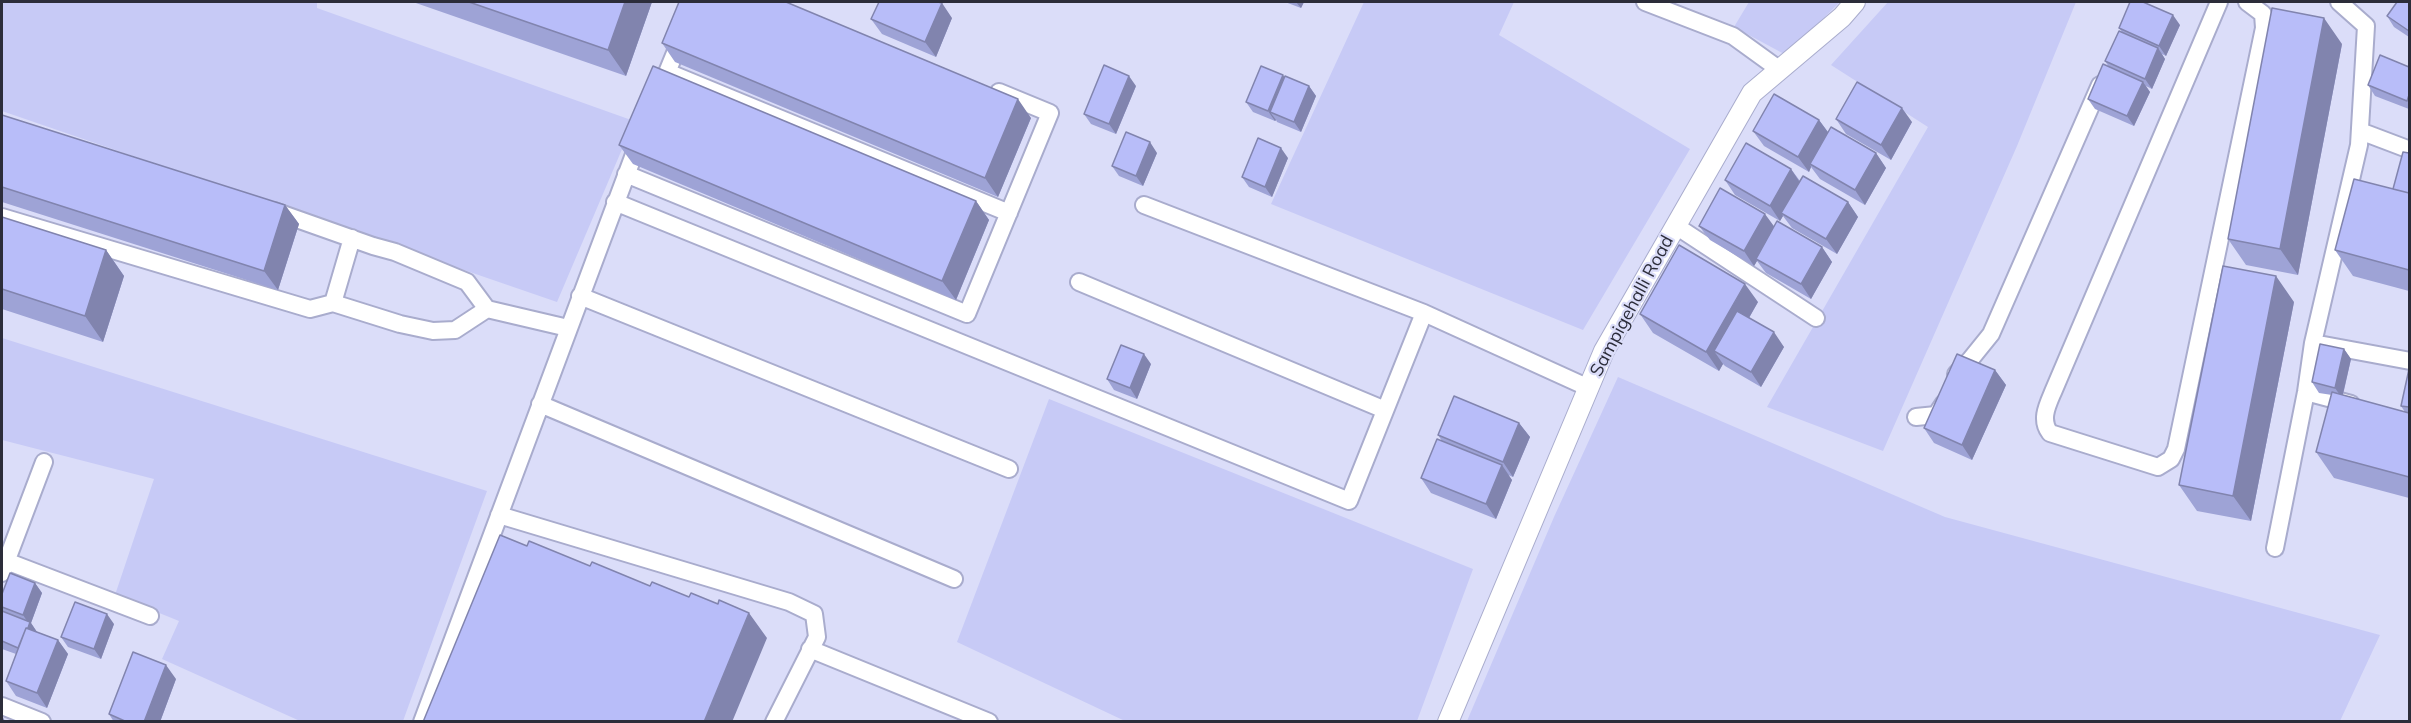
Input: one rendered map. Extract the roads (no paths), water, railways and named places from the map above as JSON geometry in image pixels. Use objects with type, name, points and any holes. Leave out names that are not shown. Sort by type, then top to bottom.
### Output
[{"type":"street","points":[[655,102],[696,2]]},
{"type":"street","points":[[1645,2],[1733,36],[1780,70]]},
{"type":"street","name":"Sampigehalli Road","points":[[1448,722],[1604,351],[1752,93],[1842,17],[1855,2]]},
{"type":"street","points":[[2219,2],[2053,392],[2044,419],[2050,433],[2158,467],[2171,459],[2176,449],[2265,28],[2263,14],[2247,2]]},
{"type":"street","points":[[2275,548],[2306,392],[2313,343],[2359,145],[2366,26],[2339,2]]},
{"type":"street","points":[[1916,417],[1936,415],[1949,393],[1955,375],[1991,334],[2108,67]]},
{"type":"street","points":[[667,72],[1009,213]]},
{"type":"street","points":[[626,174],[967,314],[1050,113],[985,86]]},
{"type":"street","points":[[422,722],[646,123]]},
{"type":"street","points":[[2360,131],[2409,150]]},
{"type":"street","points":[[615,202],[1349,501],[1424,313]]},
{"type":"street","points":[[1144,205],[1424,313],[1589,388]]},
{"type":"street","points":[[262,206],[424,262],[467,282],[486,309],[568,328]]},
{"type":"street","points":[[2,218],[310,309],[333,303],[400,324],[434,331],[455,330],[486,309]]},
{"type":"street","points":[[1676,225],[1816,318]]},
{"type":"street","points":[[333,303],[352,238]]},
{"type":"street","points":[[1079,282],[1385,410]]},
{"type":"street","points":[[580,296],[1009,469]]},
{"type":"street","points":[[2313,343],[2409,361]]},
{"type":"street","points":[[2306,392],[2364,408]]},
{"type":"street","points":[[540,404],[954,579]]},
{"type":"street","points":[[44,462],[9,533],[4,567],[150,616]]},
{"type":"street","points":[[499,515],[789,602],[814,614],[817,637],[774,722]]},
{"type":"street","points":[[810,649],[989,722]]},
{"type":"street","points":[[2,706],[42,722]]}]
